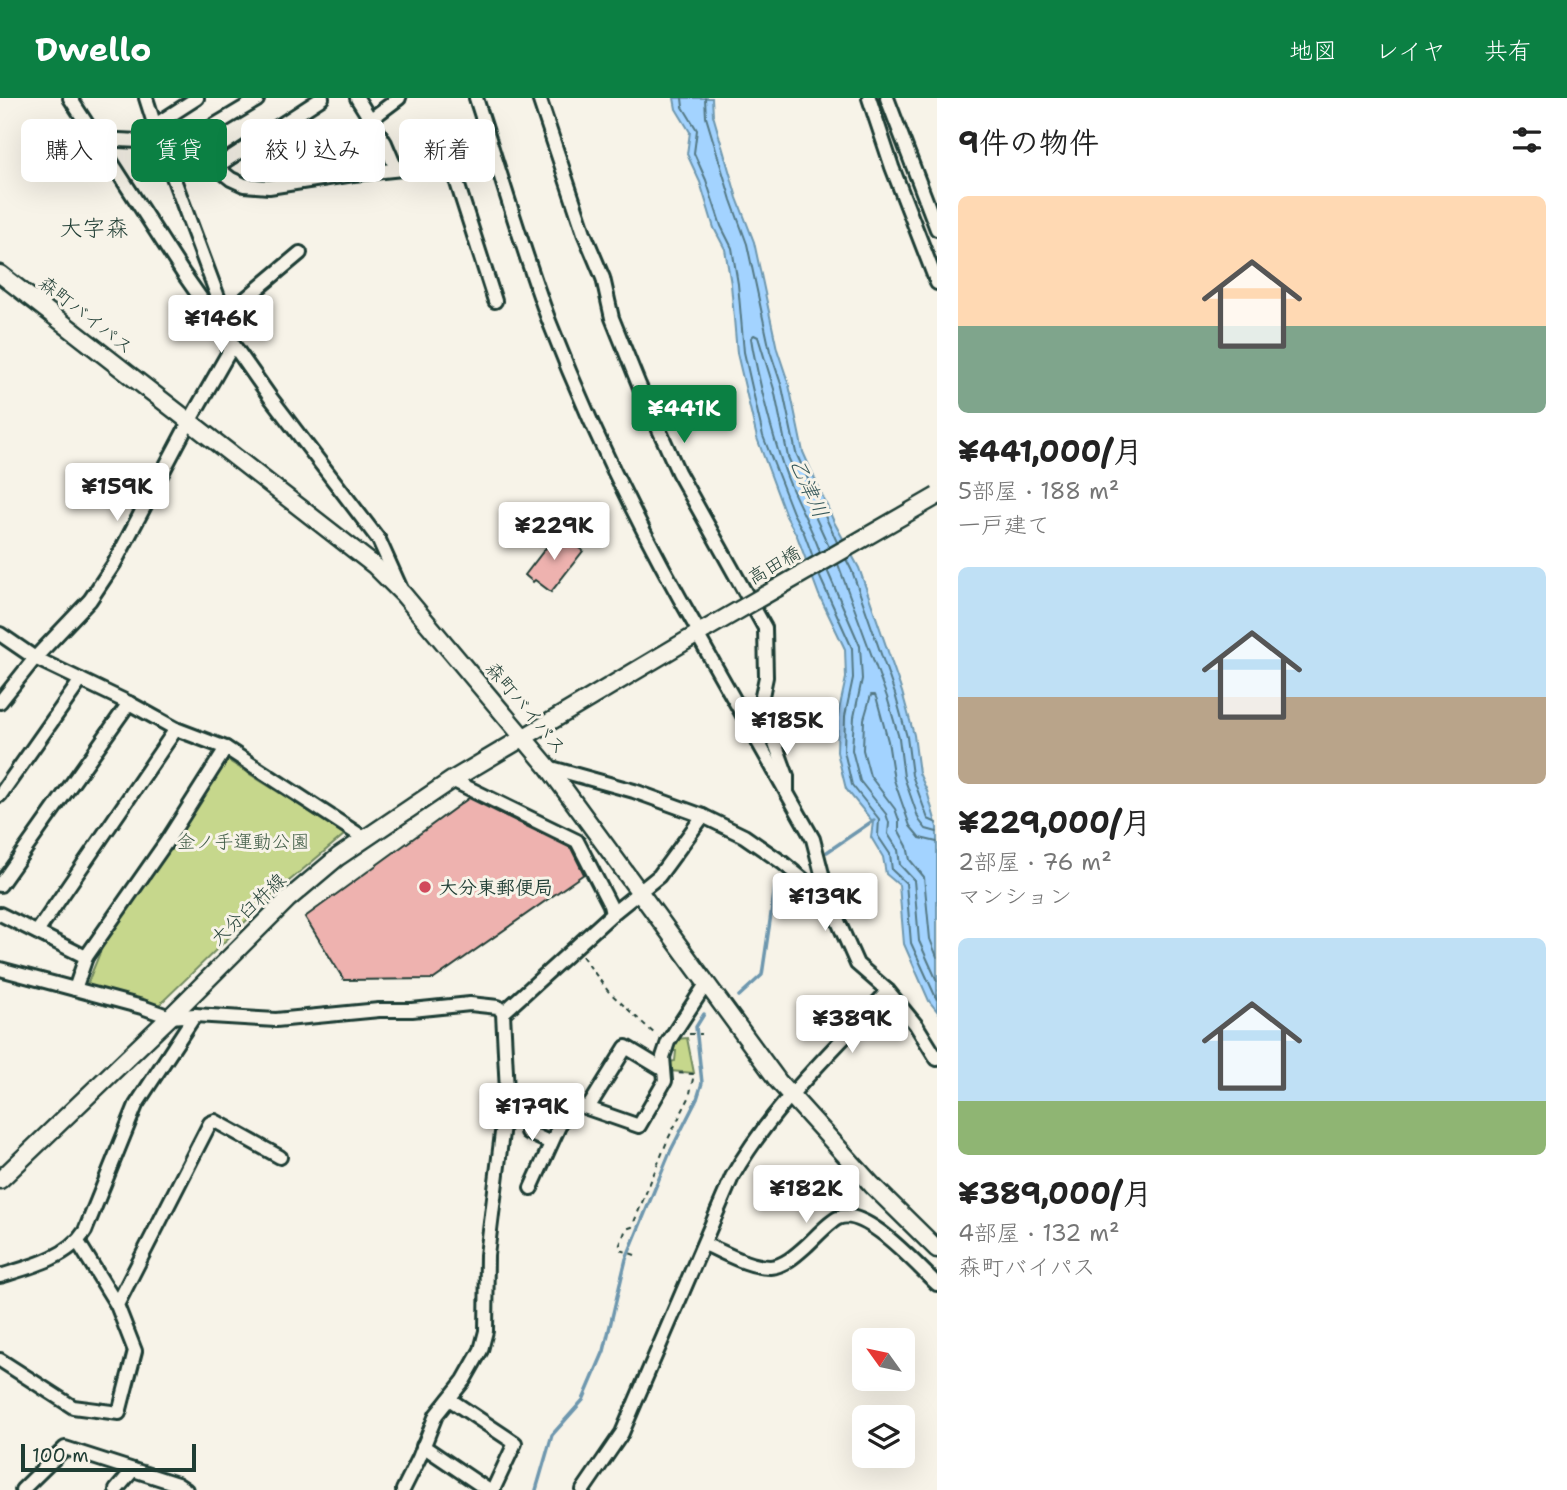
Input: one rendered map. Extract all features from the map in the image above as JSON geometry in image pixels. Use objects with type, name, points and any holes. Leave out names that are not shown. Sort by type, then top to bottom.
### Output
[{"type":"main road","name":"森町バイパス","points":[[0,274],[374,566],[403,594],[548,766],[791,1096],[872,1185],[937,1249]]},
{"type":"main road","name":"高田橋","points":[[701,632],[937,496]]},
{"type":"main road","name":"大分臼杵線","points":[[0,1180],[287,900],[364,838],[452,780],[701,632]]},
{"type":"street","points":[[70,98],[84,119]]},
{"type":"street","points":[[146,98],[153,119]]},
{"type":"street","points":[[164,119],[197,98]]},
{"type":"street","points":[[357,98],[369,119]]},
{"type":"street","points":[[371,119],[399,98]]},
{"type":"street","points":[[476,98],[549,319],[593,429],[633,513],[813,839],[829,901],[857,964],[888,991],[916,1025],[937,1059]]},
{"type":"street","points":[[539,98],[584,233],[603,278],[612,318],[639,385],[678,472],[765,628],[766,677],[762,696],[767,721],[787,776],[787,791]]},
{"type":"street","points":[[869,98],[892,167],[937,283]]},
{"type":"street","points":[[887,98],[937,229]]},
{"type":"street","points":[[227,119],[257,100]]},
{"type":"street","points":[[227,160],[315,100]]},
{"type":"street","points":[[385,143],[396,169]]},
{"type":"street","points":[[227,176],[244,185],[269,187],[451,164],[495,301]]},
{"type":"street","points":[[117,170],[183,273],[223,323]]},
{"type":"street","points":[[174,182],[233,345],[379,540],[403,594]]},
{"type":"street","points":[[223,323],[300,253]]},
{"type":"street","points":[[0,702],[35,658],[90,600],[114,564],[233,345]]},
{"type":"street","points":[[0,634],[35,658],[176,729],[226,748],[364,838]]},
{"type":"street","points":[[0,795],[81,680]]},
{"type":"street","points":[[0,885],[129,703]]},
{"type":"street","points":[[37,932],[176,729]]},
{"type":"street","points":[[75,989],[86,957],[167,841],[226,748]]},
{"type":"street","points":[[548,766],[634,791],[703,816],[744,836],[783,863],[829,901]]},
{"type":"street","points":[[452,780],[577,841],[612,914]]},
{"type":"street","points":[[503,1013],[612,914],[659,876],[703,816]]},
{"type":"street","points":[[0,914],[86,957]]},
{"type":"street","points":[[0,969],[170,1017],[195,1015],[276,1020],[470,1004],[499,1007],[503,1013],[507,1092],[487,1255],[486,1331],[481,1350],[464,1380],[436,1415],[419,1458],[402,1490]]},
{"type":"street","points":[[531,1188],[570,1102],[639,1126],[665,1082],[663,1057],[668,1042],[706,984]]},
{"type":"street","points":[[583,1490],[622,1433],[732,1177],[747,1149],[791,1096],[888,991]]},
{"type":"street","points":[[0,1276],[41,1263],[78,1242],[85,1231],[136,1105],[195,1015]]},
{"type":"street","points":[[588,1108],[626,1047],[664,1070]]},
{"type":"street","points":[[117,1305],[210,1123],[215,1121],[280,1157]]},
{"type":"street","points":[[527,1132],[551,1143]]},
{"type":"street","points":[[705,1244],[758,1266],[773,1267],[796,1255],[839,1218],[861,1219],[887,1237],[937,1284]]},
{"type":"street","points":[[0,1360],[73,1407],[118,1413],[135,1351],[117,1305],[78,1242]]},
{"type":"street","points":[[423,1446],[490,1490],[515,1443],[449,1399]]},
{"type":"street","points":[[22,1490],[65,1448],[177,1484],[187,1490]]},
{"type":"street","points":[[116,1490],[133,1470]]},
{"type":"path","points":[[575,947],[608,991],[658,1037],[664,1038]]},
{"type":"path","points":[[686,1034],[702,1034]]},
{"type":"path","points":[[635,1255],[619,1247],[626,1229],[632,1227],[668,1139],[692,1091],[694,1074],[664,1070]]},
{"type":"green space","name":"金ノ手運動公園","points":[[224,758],[345,834],[276,892],[157,1007],[86,987],[103,945]]},
{"type":"green space","points":[[687,1038],[694,1073],[670,1071],[670,1062],[675,1061],[676,1051],[671,1051],[676,1039]]},
{"type":"water","name":"乙津川","points":[[674,98],[712,98],[713,115],[737,198],[754,242],[803,452],[834,522],[859,568],[902,692],[914,735],[919,773],[937,827],[937,1011],[929,1001],[904,944],[899,885],[886,874],[883,857],[871,837],[873,822],[846,789],[837,752],[838,715],[846,678],[845,649],[786,516],[757,438],[737,353],[725,249],[714,228],[700,182],[687,154],[690,132],[676,109]]},
{"type":"building","points":[[558,532],[583,551],[551,592],[525,575]]},
{"type":"building","points":[[469,798],[571,848],[584,874],[434,979],[344,980],[305,917]]},
{"type":"waterway","points":[[827,852],[874,820]]},
{"type":"waterway","points":[[739,996],[762,975],[775,887],[786,879]]},
{"type":"waterway","points":[[536,1490],[552,1435],[583,1400],[604,1351],[626,1259],[670,1152],[697,1099],[702,1083],[696,1027],[704,1014]]},
{"type":"place","name":"大分東郵便局","points":[[425,887]]},
{"type":"district","name":"大字森","points":[[94,228]]}]
